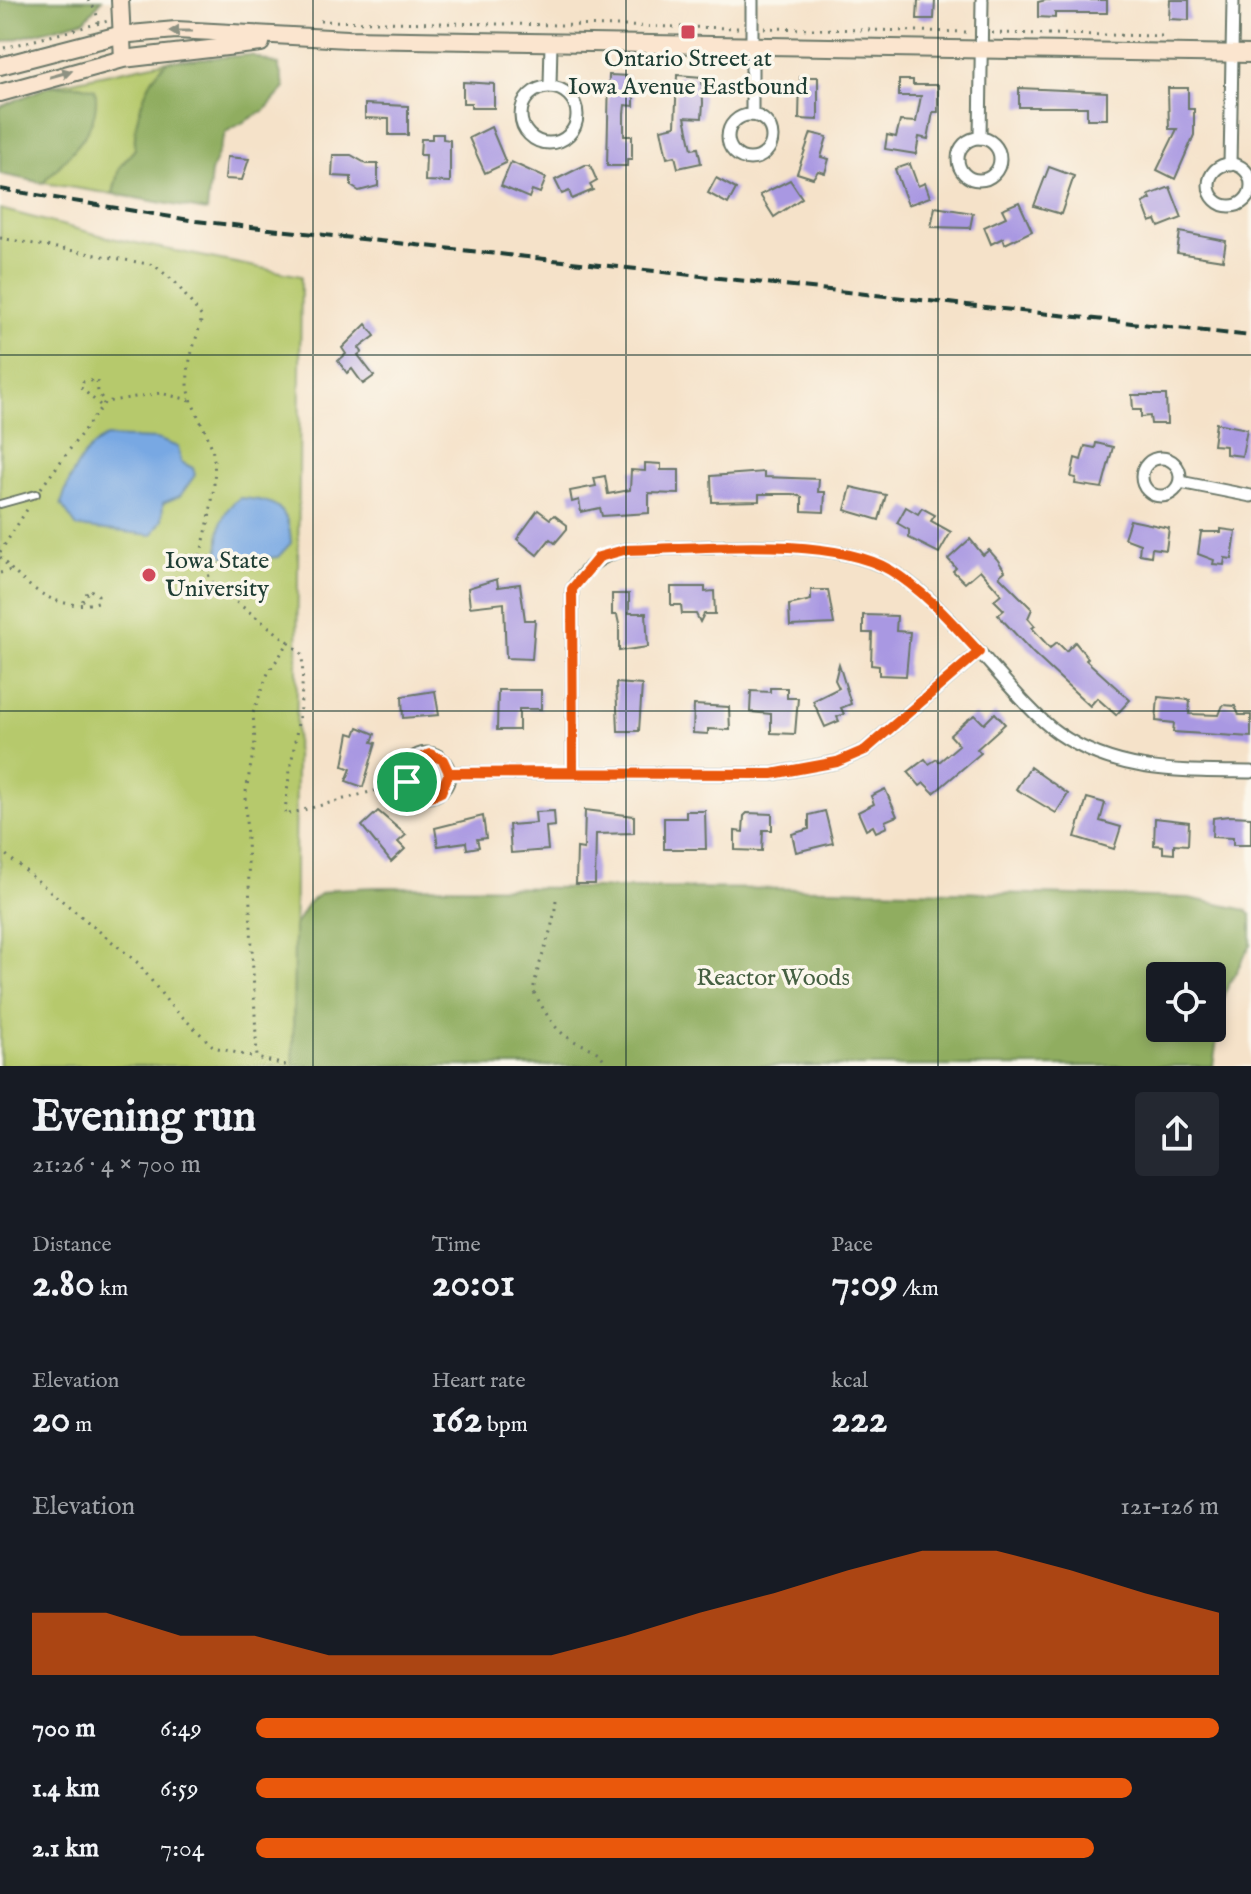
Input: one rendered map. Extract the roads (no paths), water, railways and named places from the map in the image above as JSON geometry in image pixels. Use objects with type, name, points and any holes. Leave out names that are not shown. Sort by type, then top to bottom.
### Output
[{"type":"main road","points":[[120,0],[119,35],[123,59]]},
{"type":"main road","points":[[0,66],[119,35],[189,30],[313,30],[551,43],[1251,54]]},
{"type":"main road","points":[[0,93],[123,59],[313,30]]},
{"type":"street","points":[[752,0],[752,115]]},
{"type":"street","points":[[980,138],[982,0]]},
{"type":"street","points":[[1230,165],[1233,0]]},
{"type":"street","points":[[550,86],[551,43]]},
{"type":"street","points":[[550,86],[571,97],[578,113],[573,130],[560,141],[551,143],[527,132],[521,116],[525,99],[531,93],[550,86]]},
{"type":"street","points":[[752,115],[766,121],[772,134],[763,155],[749,159],[731,148],[728,135],[733,122],[752,115]]},
{"type":"street","points":[[1180,482],[1251,496]]},
{"type":"street","points":[[573,772],[572,589],[599,557],[624,550],[804,548],[846,554],[888,569],[927,597],[1056,732],[1090,751],[1120,764],[1155,770],[1251,772]]},
{"type":"street","points":[[449,773],[772,774],[837,762],[865,750],[887,734],[979,652]]},
{"type":"street","points":[[422,754],[443,760],[449,773],[446,786],[435,796],[415,794],[407,782],[410,762],[422,754]]},
{"type":"lane","points":[[0,504],[36,494]]},
{"type":"water","points":[[106,437],[157,439],[178,447],[181,462],[193,468],[195,475],[180,496],[163,503],[162,520],[152,535],[77,527],[61,504],[83,457]]},
{"type":"water","points":[[240,498],[271,503],[283,513],[291,543],[278,557],[234,561],[219,554],[224,515]]},
{"type":"railway","points":[[0,189],[196,221],[1251,336]]},
{"type":"place","name":"Ontario Street at Iowa Avenue Eastbound","points":[[688,32]]},
{"type":"place","name":"Iowa State University","points":[[149,575]]},
{"type":"park label","name":"Reactor Woods","points":[[773,978]]}]
